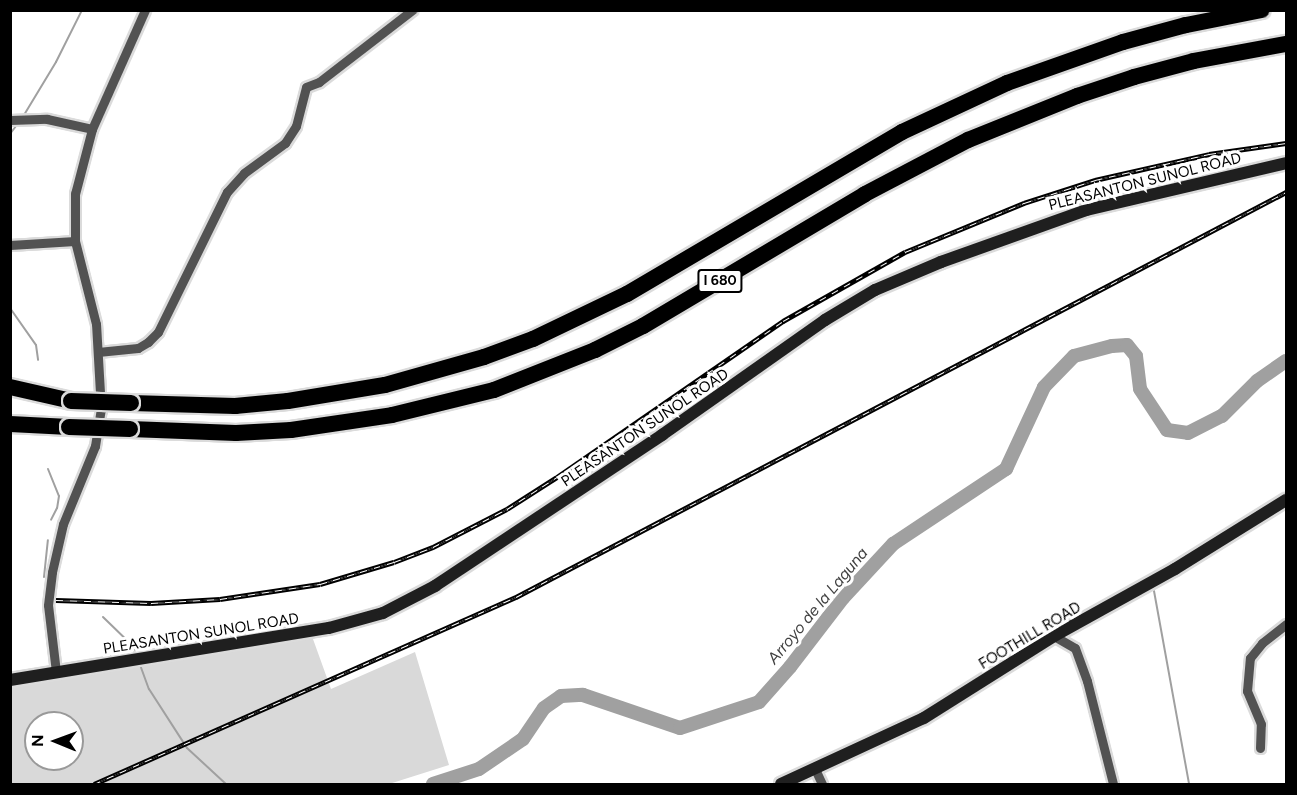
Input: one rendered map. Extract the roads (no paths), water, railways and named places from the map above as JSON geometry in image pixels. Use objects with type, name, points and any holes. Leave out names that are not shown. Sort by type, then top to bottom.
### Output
[{"type":"highway","name":"I 680","points":[[10,398],[235,405],[288,401],[385,386],[484,357],[571,322],[627,294],[902,132],[996,88],[1061,62],[1123,42],[1186,25],[1262,10]]},
{"type":"highway","name":"I 680","points":[[10,424],[236,433],[301,429],[392,415],[494,390],[594,350],[643,326],[874,189],[989,131],[1077,96],[1134,77],[1194,62],[1287,44]]},
{"type":"highway","points":[[10,387],[71,401]]},
{"type":"main road","name":"PLEASANTON SUNOL ROAD","points":[[10,680],[157,658],[328,628],[383,613],[435,586],[662,435],[825,320],[875,290],[941,262],[1086,210],[1287,163]]},
{"type":"main road","name":"FOOTHILL ROAD","points":[[781,784],[924,718],[1054,636],[1175,569],[1287,500]]},
{"type":"street","points":[[56,672],[48,605],[52,572],[63,524],[95,446],[101,410],[92,300],[75,241],[75,194],[92,129],[145,10]]},
{"type":"street","points":[[98,352],[138,348],[158,332],[227,192],[244,173],[285,143],[300,117],[306,87],[319,82],[412,10]]},
{"type":"street","points":[[10,120],[32,118],[66,121],[92,129]]},
{"type":"street","points":[[10,245],[75,241]]},
{"type":"street","points":[[1260,748],[1261,724],[1247,691],[1250,658],[1262,643],[1287,624]]},
{"type":"street","points":[[1054,636],[1076,648],[1087,681],[1113,784]]},
{"type":"street","points":[[816,769],[822,784]]},
{"type":"waterway","points":[[24,115],[56,62],[82,10]]},
{"type":"waterway","points":[[10,134],[19,122]]},
{"type":"waterway","points":[[10,308],[36,345],[38,360]]},
{"type":"waterway","name":"Arroyo de la Laguna","points":[[433,784],[479,769],[523,739],[544,708],[561,696],[583,695],[680,728],[759,702],[790,667],[843,598],[893,544],[1006,469],[1044,387],[1074,356],[1112,346],[1127,345],[1136,356],[1140,389],[1167,430],[1188,433],[1222,416],[1257,381],[1286,361]]},
{"type":"waterway","points":[[48,469],[59,496],[57,508],[51,520]]},
{"type":"waterway","points":[[44,577],[48,540]]},
{"type":"waterway","points":[[1154,591],[1189,784]]},
{"type":"waterway","points":[[103,617],[134,647],[137,654]]},
{"type":"waterway","points":[[139,662],[149,689],[187,748],[226,784]]},
{"type":"railway","points":[[56,600],[151,603],[220,599],[320,584],[394,562],[433,547],[507,509],[783,321],[905,252],[1024,203],[1095,180],[1209,154],[1286,143]]},
{"type":"railway","points":[[94,784],[516,597],[1286,192]]}]
